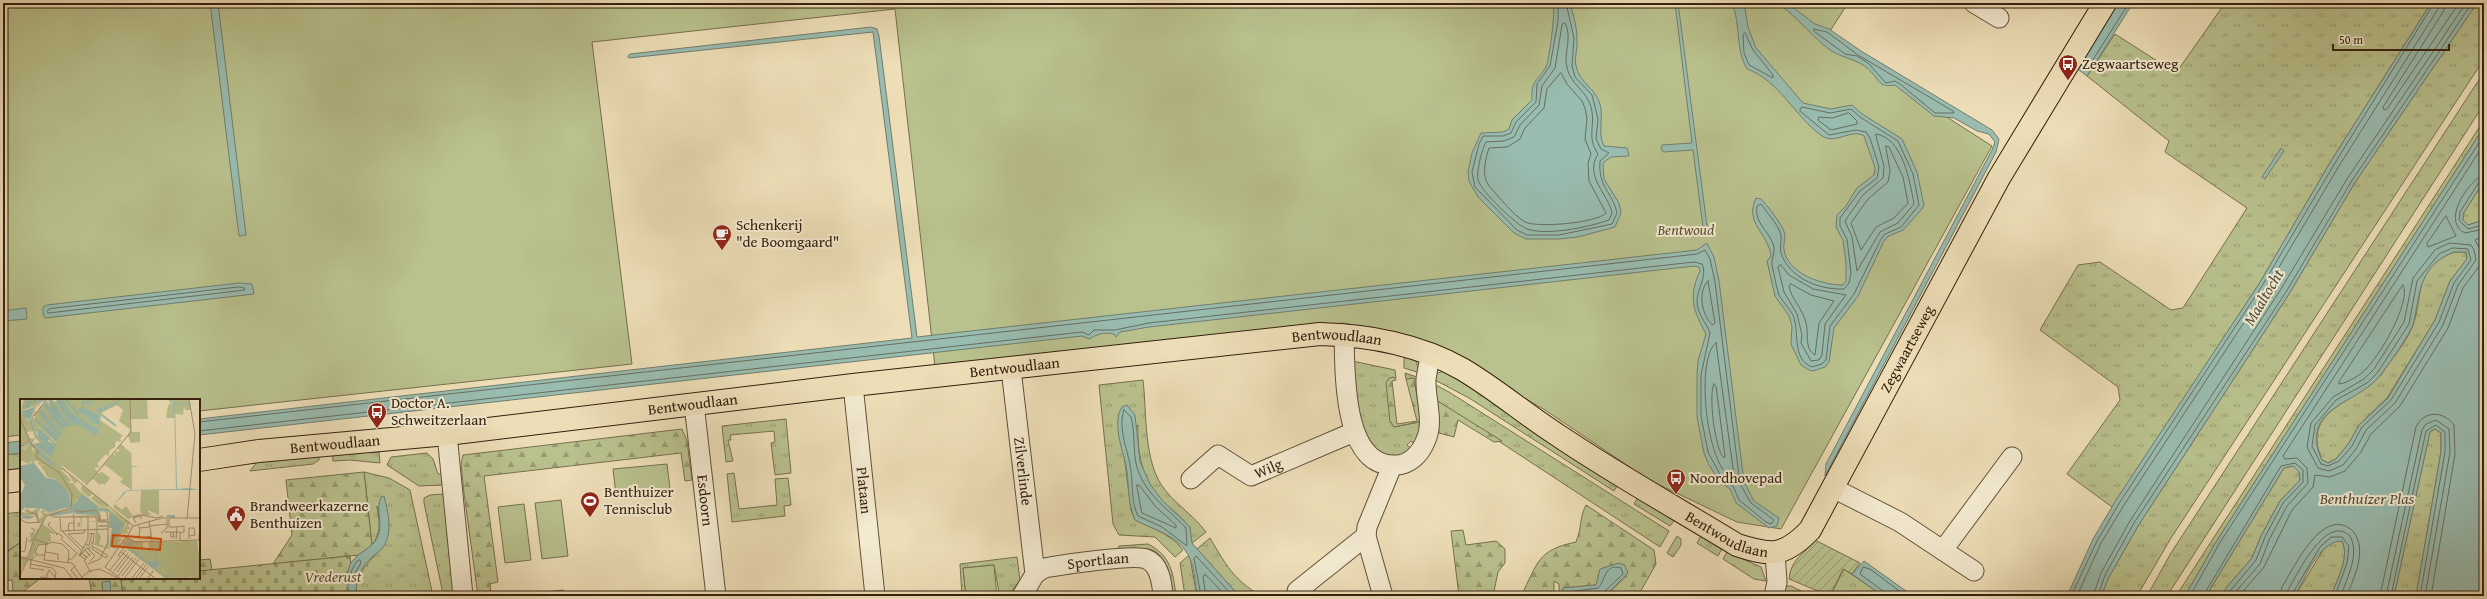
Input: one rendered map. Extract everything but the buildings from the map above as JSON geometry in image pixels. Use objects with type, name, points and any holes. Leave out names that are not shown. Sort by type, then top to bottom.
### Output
[{"type":"main road","name":"Zegwaartseweg","points":[[1775,553],[1788,548],[1810,530],[1999,178],[2104,3]]},
{"type":"main road","name":"Bentwoudlaan","points":[[200,460],[314,445],[447,434],[853,385],[1011,369],[1320,334],[1344,334],[1369,338],[1431,355],[1462,369],[1559,437],[1737,545],[1762,553],[1775,553]]},
{"type":"main road","points":[[3,482],[20,480]]},
{"type":"street","points":[[1974,3],[1999,18]]},
{"type":"street","points":[[1344,334],[1354,432],[1358,442],[1370,457],[1392,466],[1405,463],[1412,459],[1421,449],[1427,436],[1430,420],[1426,378],[1431,355]]},
{"type":"street","name":"Zilverlinde","points":[[1011,369],[1035,574]]},
{"type":"street","name":"Plataan","points":[[853,385],[875,596]]},
{"type":"street","name":"Esdoorn","points":[[694,404],[716,596]]},
{"type":"street","name":"Wilg","points":[[1191,479],[1218,455],[1251,476],[1354,432]]},
{"type":"street","points":[[447,434],[463,596]]},
{"type":"street","points":[[1943,550],[2012,457]]},
{"type":"street","points":[[1383,596],[1366,536],[1367,527],[1392,466]]},
{"type":"street","points":[[1833,488],[1900,522],[1974,571]]},
{"type":"street","points":[[1297,591],[1366,536]]},
{"type":"street","points":[[1774,596],[1777,582],[1775,553]]},
{"type":"street","name":"Sportlaan","points":[[1035,574],[1044,568],[1146,558],[1154,565],[1161,578],[1163,596]]},
{"type":"street","points":[[1022,596],[1035,574]]},
{"type":"green space","name":"Bentwoud","points":[[3,3],[1848,3],[1825,39],[1992,146],[1781,529],[1737,522],[1649,480],[1545,410],[1427,342],[1344,323],[935,367],[895,9],[592,42],[632,364],[200,411],[200,399],[20,399],[20,435],[3,437]]},
{"type":"green space","points":[[2225,3],[2431,3],[2331,161],[2259,284],[2112,507],[2067,474],[2120,400],[2118,387],[2040,330],[2078,265],[2100,262],[2171,310],[2183,308],[2247,208],[2165,152],[2169,141],[2087,76],[2115,34],[2176,73]]},
{"type":"green space","points":[[2477,3],[2484,3],[2484,59],[2171,538],[2137,596],[2101,596],[2109,577],[2138,526],[2289,294],[2354,184]]},
{"type":"green space","points":[[2484,72],[2484,104],[2167,596],[2147,596],[2171,553]]},
{"type":"green space","points":[[2484,120],[2484,127],[2216,542],[2185,596],[2176,596]]},
{"type":"green space","points":[[2484,181],[2484,215],[2478,222],[2468,225],[2463,220],[2463,214]]},
{"type":"green space","points":[[2454,252],[2466,252],[2467,259],[2450,281],[2435,320],[2387,398],[2359,425],[2349,443],[2336,459],[2328,463],[2322,460],[2317,443],[2318,429],[2324,418],[2334,409],[2370,385],[2381,375],[2403,344],[2413,325],[2422,282],[2426,274],[2441,258]]},
{"type":"green space","points":[[1406,356],[1416,361],[1420,373],[1404,368],[1404,359]]},
{"type":"green space","points":[[1352,361],[1395,370],[1396,378],[1389,378],[1394,427],[1419,422],[1413,378],[1406,379],[1405,373],[1420,378],[1424,423],[1417,446],[1411,441],[1407,445],[1413,450],[1406,457],[1387,459],[1361,434]]},
{"type":"green space","points":[[1445,370],[1618,484],[1614,491],[1469,398],[1433,379],[1436,374]]},
{"type":"green space","points":[[1394,377],[1396,380],[1392,381],[1397,424],[1417,421],[1406,379],[1414,378],[1420,417],[1419,422],[1394,427],[1390,422],[1386,383],[1389,378]]},
{"type":"green space","points":[[1143,380],[1149,452],[1158,479],[1165,490],[1206,532],[1192,543],[1188,527],[1185,522],[1161,500],[1149,483],[1142,465],[1138,446],[1138,425],[1124,455],[1131,510],[1135,520],[1167,535],[1178,544],[1183,550],[1175,557],[1155,537],[1119,535],[1113,524],[1099,385]]},
{"type":"green space","points":[[1432,383],[1449,392],[1669,531],[1660,547],[1436,400]]},
{"type":"green space","points":[[1436,400],[1502,441],[1494,442],[1458,420],[1454,437],[1439,433]]},
{"type":"green space","points":[[786,419],[791,473],[775,475],[771,443],[775,442],[774,431],[730,435],[731,440],[728,440],[733,461],[726,462],[722,426]]},
{"type":"green space","points":[[682,429],[687,441],[692,480],[685,481],[681,453],[484,476],[498,582],[490,584],[491,596],[478,596],[464,493],[461,464],[463,455]]},
{"type":"green space","points":[[2435,429],[2441,433],[2441,452],[2416,596],[2394,596],[2430,431]]},
{"type":"green space","points":[[332,448],[370,449],[371,453],[379,452],[380,463],[350,460],[333,461]]},
{"type":"green space","points":[[20,453],[20,470],[3,472],[3,455]]},
{"type":"green space","points":[[427,453],[433,459],[438,474],[442,474],[444,485],[419,486],[387,465],[391,457]]},
{"type":"green space","points":[[319,454],[319,460],[313,464],[250,471],[257,462]]},
{"type":"green space","points":[[667,464],[670,489],[616,495],[613,469]]},
{"type":"green space","points":[[2293,466],[2299,472],[2300,480],[2280,501],[2261,536],[2252,558],[2226,588],[2222,596],[2206,596],[2284,468]]},
{"type":"green space","points":[[364,472],[389,478],[410,490],[433,596],[356,596],[358,580],[364,568],[384,545],[377,506],[379,531],[372,545]]},
{"type":"green space","points":[[364,472],[372,545],[359,555],[273,564],[292,535],[286,480]]},
{"type":"green space","points":[[734,473],[739,509],[777,505],[775,479],[788,478],[791,505],[784,506],[785,516],[732,522],[727,474]]},
{"type":"green space","points":[[444,494],[460,596],[445,596],[443,594],[424,503],[424,498],[430,495]]},
{"type":"green space","points":[[1640,494],[1676,518],[1670,526],[1634,504]]},
{"type":"green space","points":[[561,500],[568,556],[542,559],[535,503]]},
{"type":"green space","points":[[524,504],[531,560],[505,563],[498,507]]},
{"type":"green space","points":[[1586,505],[1654,550],[1656,564],[1638,596],[1605,596],[1627,576],[1600,575],[1596,585],[1563,588],[1562,596],[1559,596],[1559,584],[1554,581],[1554,596],[1521,596],[1540,560],[1546,554],[1563,545],[1576,542],[1582,515]]},
{"type":"green space","points":[[20,512],[20,543],[3,554],[3,514]]},
{"type":"green space","points":[[1463,530],[1466,545],[1496,541],[1505,549],[1505,563],[1498,572],[1493,596],[1459,596],[1451,531]]},
{"type":"green space","points":[[1702,534],[1724,545],[1718,556],[1697,543]]},
{"type":"green space","points":[[1677,536],[1681,539],[1681,545],[1673,557],[1667,553]]},
{"type":"green space","points":[[1210,538],[1231,571],[1243,584],[1261,596],[1239,596],[1197,549]]},
{"type":"green space","points":[[1815,540],[1860,563],[1852,574],[1843,569],[1830,596],[1789,579],[1790,572],[1795,562]]},
{"type":"green space","points":[[2333,541],[2342,541],[2344,548],[2344,562],[2331,596],[2295,596],[2323,550]]},
{"type":"green space","points":[[20,543],[20,579],[40,579],[21,593],[13,593],[12,580],[3,581],[3,555]]},
{"type":"green space","points":[[1148,544],[1162,554],[1170,566],[1174,579],[1176,596],[1171,596],[1164,561],[1155,551],[1148,549],[1137,549],[1119,552],[1117,550],[1119,546]]},
{"type":"green space","points":[[1729,549],[1731,554],[1761,567],[1766,581],[1754,579],[1723,559]]},
{"type":"green space","name":"Vrederust","points":[[350,556],[354,596],[123,596],[121,580],[200,579],[200,571]]},
{"type":"green space","points":[[1188,556],[1190,558],[1197,596],[1185,596],[1180,563]]},
{"type":"green space","points":[[1017,557],[1020,580],[1008,596],[999,592],[994,565],[963,568],[966,596],[962,596],[960,564]]},
{"type":"green space","points":[[210,559],[212,570],[200,571],[200,560]]},
{"type":"green space","points":[[994,565],[997,596],[966,596],[963,568]]},
{"type":"green space","points":[[1844,569],[1883,596],[1830,596]]},
{"type":"green space","points":[[89,579],[130,579],[121,580],[123,596],[111,596],[109,581],[102,583],[103,596],[92,596]]},
{"type":"green space","points":[[1788,586],[1811,596],[1782,596],[1785,587]]},
{"type":"green space","points":[[563,590],[564,596],[538,596],[538,593]]},
{"type":"water","points":[[210,3],[218,3],[246,235],[239,236]]},
{"type":"water","points":[[1553,3],[1570,3],[1577,34],[1576,66],[1580,77],[1595,94],[1600,104],[1601,136],[1604,146],[1627,148],[1629,156],[1611,157],[1603,163],[1604,179],[1619,203],[1621,213],[1615,227],[1578,237],[1559,239],[1526,239],[1514,233],[1478,197],[1469,181],[1468,172],[1472,153],[1481,133],[1503,132],[1509,129],[1512,120],[1532,100],[1532,89],[1547,63],[1553,25]]},
{"type":"water","points":[[1675,3],[1678,3],[1708,234],[1704,235],[1693,150],[1663,152],[1661,148],[1662,145],[1692,143]]},
{"type":"water","points":[[1732,3],[1744,3],[1748,27],[1756,48],[1803,103],[1831,109],[1852,105],[1862,114],[1902,139],[1917,172],[1924,205],[1922,209],[1903,230],[1887,237],[1884,241],[1858,296],[1834,328],[1829,362],[1825,367],[1816,370],[1811,371],[1801,365],[1791,344],[1792,326],[1789,316],[1775,296],[1767,261],[1771,256],[1766,240],[1755,221],[1753,207],[1756,198],[1761,199],[1776,218],[1784,232],[1784,250],[1792,266],[1799,272],[1816,280],[1825,283],[1843,285],[1846,281],[1846,262],[1843,240],[1836,227],[1837,215],[1846,206],[1857,188],[1874,175],[1875,168],[1864,136],[1854,134],[1833,139],[1822,136],[1803,119],[1778,90],[1768,81],[1747,69],[1743,61],[1739,45],[1735,11]]},
{"type":"water","points":[[1777,3],[1787,3],[1815,24],[1829,29],[1861,51],[1992,130],[1999,139],[1996,152],[1825,476],[1826,464],[1995,142],[1989,134],[1977,131],[1954,118],[1934,116],[1895,85],[1889,86],[1881,84],[1862,64],[1830,50]]},
{"type":"water","points":[[2112,3],[2133,3],[2087,76],[2075,67]]},
{"type":"water","name":"Maaltocht","points":[[2431,3],[2477,3],[2354,184],[2289,294],[2138,526],[2109,577],[2101,596],[2067,596],[2093,539],[2116,500],[2259,284],[2331,161]]},
{"type":"water","points":[[871,27],[877,29],[917,337],[1697,250],[1707,243],[1714,257],[1719,281],[1744,482],[1754,501],[1779,518],[1777,526],[1769,528],[1736,503],[1730,489],[1719,481],[1709,465],[1704,453],[1697,417],[1697,375],[1698,361],[1706,334],[1695,310],[1693,296],[1696,280],[1700,271],[1699,267],[1694,266],[1149,327],[1120,332],[1116,337],[1114,334],[1104,333],[1089,339],[1082,336],[200,435],[200,419],[912,338],[873,32],[629,58],[628,56],[630,54]]},
{"type":"water","name":"Benthuizer Plas","points":[[2484,127],[2484,181],[2463,214],[2463,220],[2468,225],[2478,222],[2484,215],[2484,596],[2416,596],[2441,452],[2441,433],[2435,429],[2430,432],[2394,596],[2331,596],[2344,561],[2344,547],[2342,541],[2326,547],[2320,554],[2308,571],[2295,596],[2222,596],[2226,588],[2252,558],[2261,536],[2280,501],[2300,480],[2299,472],[2293,466],[2284,468],[2206,596],[2185,596],[2216,542]],"holes":[[[2454,252],[2466,252],[2467,259],[2450,281],[2435,320],[2388,398],[2359,425],[2349,443],[2336,459],[2328,463],[2322,460],[2316,442],[2318,428],[2324,417],[2334,408],[2372,384],[2390,362],[2412,327],[2421,288],[2427,273],[2432,267],[2445,256]]]},
{"type":"water","points":[[2281,148],[2284,151],[2265,179],[2262,177]]},
{"type":"water","points":[[239,283],[252,284],[254,294],[45,318],[43,314],[43,307],[47,305]]},
{"type":"water","points":[[26,308],[27,319],[3,321],[3,311]]},
{"type":"water","points":[[1127,405],[1135,415],[1140,462],[1150,484],[1162,500],[1190,527],[1192,543],[1239,596],[1197,596],[1193,568],[1186,551],[1174,539],[1135,520],[1130,502],[1127,471],[1118,430],[1119,414],[1122,407]]},
{"type":"water","points":[[20,441],[20,453],[3,455],[3,443]]},
{"type":"water","points":[[384,496],[389,521],[387,540],[384,546],[365,564],[360,573],[357,582],[356,596],[349,596],[348,570],[353,560],[377,538],[380,528],[379,502],[381,497]]},
{"type":"water","points":[[1864,561],[1913,596],[1883,596],[1852,574]]},
{"type":"water","points":[[1619,563],[1625,565],[1628,573],[1605,596],[1562,596],[1563,588],[1596,585],[1600,569]]},
{"type":"water","points":[[110,581],[111,596],[103,596],[102,582]]},
{"type":"place","name":"Zegwaartseweg","points":[[2068,81]]},
{"type":"place","name":"Schenkerij \"de Boomgaard\"","points":[[722,251]]},
{"type":"place","name":"Doctor A. Schweitzerlaan","points":[[377,429]]},
{"type":"place","name":"Noordhovepad","points":[[1676,495]]},
{"type":"place","name":"Benthuizer Tennisclub","points":[[590,518]]},
{"type":"place","name":"Brandweerkazerne Benthuizen","points":[[236,532]]}]
